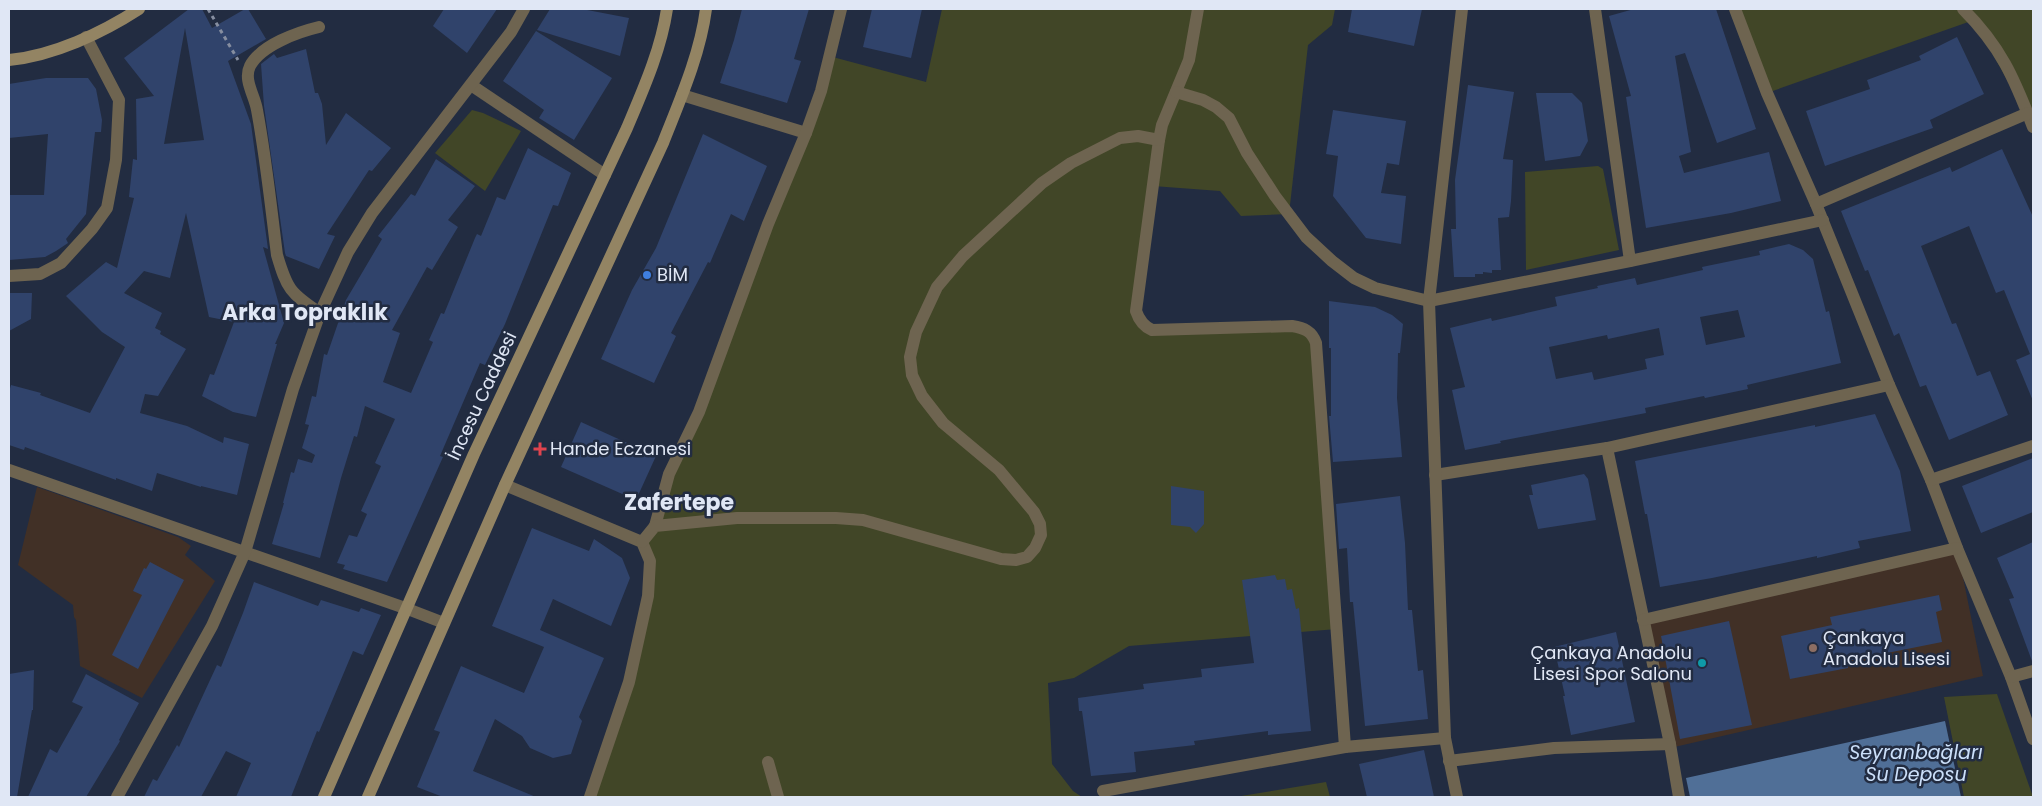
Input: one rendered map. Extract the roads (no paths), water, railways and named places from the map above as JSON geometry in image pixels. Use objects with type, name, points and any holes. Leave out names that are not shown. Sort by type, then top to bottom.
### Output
[{"type":"main road","points":[[9,60],[54,50],[124,19],[138,9]]},
{"type":"main road","name":"İncesu Caddesi","points":[[324,797],[405,608],[474,454],[627,128],[648,79],[665,26],[667,9]]},
{"type":"main road","points":[[368,797],[505,485],[663,144],[682,95],[703,31],[706,9]]},
{"type":"street","points":[[117,797],[212,626],[245,552],[293,389],[320,313],[348,252],[372,213],[511,32],[524,9]]},
{"type":"street","points":[[642,542],[655,526],[669,474],[699,412],[768,224],[806,134],[821,91],[840,9]]},
{"type":"street","points":[[1198,9],[1189,60],[1162,125],[1158,140],[1136,311],[1145,327],[1152,330],[1292,326],[1307,330],[1313,335],[1316,343],[1345,748]]},
{"type":"street","points":[[1458,797],[1445,738],[1429,301],[1462,9]]},
{"type":"street","points":[[1595,9],[1630,262]]},
{"type":"street","points":[[1735,9],[1770,100],[1823,220],[1889,385],[1931,480],[2011,677],[2033,739]]},
{"type":"street","points":[[1963,9],[1992,40],[2011,72],[2033,127]]},
{"type":"street","points":[[319,27],[294,34],[269,48],[251,65],[247,76],[258,112],[277,255],[290,290],[299,299],[320,313]]},
{"type":"street","points":[[9,276],[40,274],[61,263],[92,229],[107,208],[116,160],[119,100],[86,37]]},
{"type":"street","points":[[471,85],[605,175]]},
{"type":"street","points":[[1176,92],[1203,100],[1216,107],[1229,118],[1247,153],[1274,196],[1306,237],[1332,261],[1354,278],[1374,288],[1429,301],[1630,262],[1823,220]]},
{"type":"street","points":[[682,95],[806,134]]},
{"type":"street","points":[[1816,204],[2028,113]]},
{"type":"street","points":[[655,526],[737,518],[836,518],[863,520],[1001,559],[1016,560],[1027,557],[1036,548],[1041,535],[1040,524],[1034,512],[999,470],[943,422],[922,396],[912,376],[910,357],[916,332],[937,287],[963,256],[1042,183],[1071,163],[1120,138],[1138,136],[1158,140]]},
{"type":"street","points":[[1435,475],[1607,448],[1889,385]]},
{"type":"street","points":[[1931,480],[2033,446]]},
{"type":"street","points":[[1607,448],[1670,744],[1679,797]]},
{"type":"street","points":[[9,470],[444,623]]},
{"type":"street","points":[[505,485],[642,542],[650,561],[648,596],[629,682],[590,797]]},
{"type":"street","points":[[1643,620],[1957,548]]},
{"type":"street","points":[[2011,677],[2033,671]]},
{"type":"street","points":[[1104,790],[1345,748],[1445,738]]},
{"type":"street","points":[[1449,761],[1554,748],[1670,744]]},
{"type":"street","points":[[768,762],[778,797]]},
{"type":"water","name":"Seyranbağları Su Deposu","points":[[1945,721],[1961,797],[1690,797],[1686,778]]},
{"type":"place","name":"BİM","points":[[647,275]]},
{"type":"place","name":"Hande Eczanesi","points":[[540,449]]},
{"type":"place","name":"Çankaya Anadolu Lisesi","points":[[1813,648]]},
{"type":"place","name":"Çankaya Anadolu Lisesi Spor Salonu","points":[[1702,663]]},
{"type":"district","name":"Arka Topraklık","points":[[305,312]]},
{"type":"district","name":"Zafertepe","points":[[679,502]]}]
